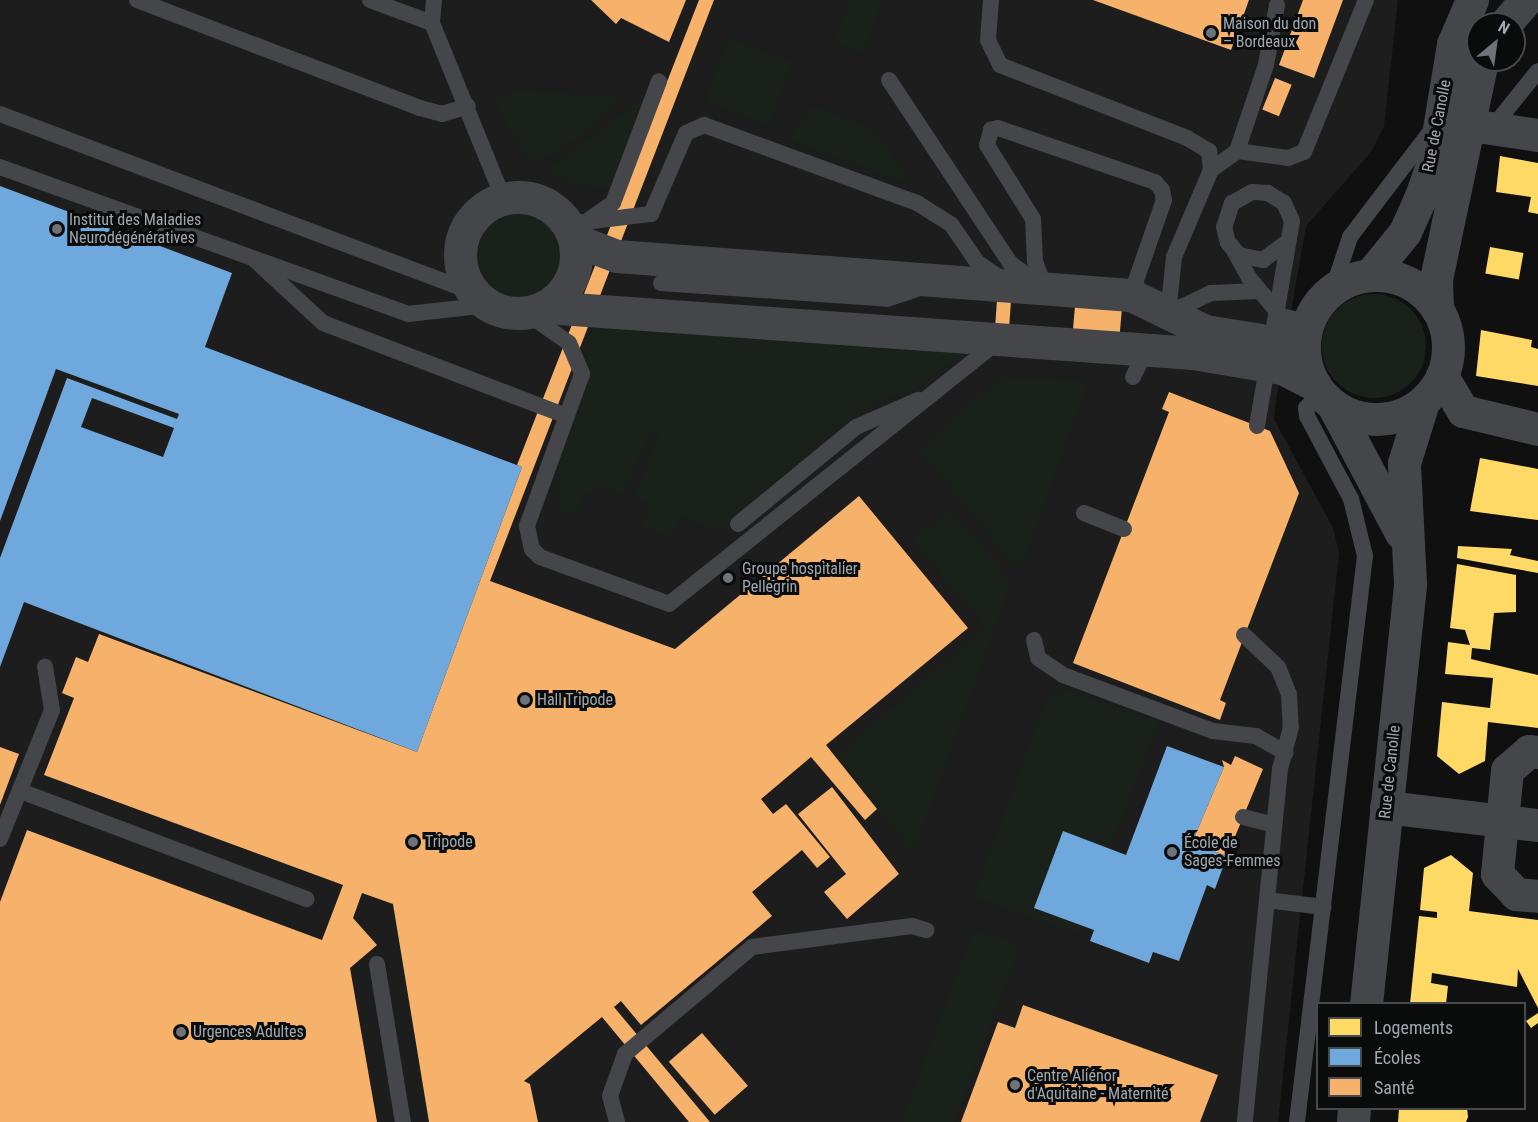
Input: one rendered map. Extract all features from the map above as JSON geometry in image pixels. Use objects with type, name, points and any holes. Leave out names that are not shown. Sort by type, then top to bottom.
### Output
[{"type":"street","name":"Rue de Canolle","points":[[1370,275],[1405,232],[1420,199],[1467,123],[1453,45],[1472,0]]},
{"type":"street","points":[[1516,12],[1526,0]]},
{"type":"street","name":"Rue de Canolle","points":[[1437,309],[1436,279],[1479,72]]},
{"type":"street","points":[[1467,123],[1538,135]]},
{"type":"street","points":[[503,198],[540,201],[617,256],[940,280],[1004,281],[1044,286],[1131,295],[1205,331],[1285,344],[1308,322],[1333,289],[1370,275],[1409,282],[1437,309],[1448,354],[1442,376],[1423,402],[1378,419],[1323,394],[1282,368],[1140,363],[999,341],[536,310],[480,298],[459,256],[462,237],[478,213],[503,198]]},
{"type":"street","points":[[536,310],[572,279],[577,228]]},
{"type":"street","points":[[1140,363],[1168,314]]},
{"type":"street","points":[[1308,322],[1304,344],[1323,394]]},
{"type":"street","points":[[1442,376],[1463,411],[1538,429]]},
{"type":"street","name":"Rue de Canolle","points":[[1323,394],[1404,540]]},
{"type":"street","name":"Rue de Canolle","points":[[1366,1002],[1410,583],[1404,540],[1404,463],[1423,402]]},
{"type":"street","points":[[1538,752],[1529,751],[1507,770],[1497,874],[1516,894],[1538,896]]},
{"type":"street","points":[[1386,807],[1538,825]]},
{"type":"lane","points":[[137,0],[420,108],[442,114],[468,106]]},
{"type":"lane","points":[[370,0],[432,23]]},
{"type":"lane","points":[[434,0],[432,23],[468,106],[503,198]]},
{"type":"lane","points":[[991,0],[988,40],[1000,65],[1187,138],[1209,151],[1207,177],[1174,258],[1168,314]]},
{"type":"lane","points":[[1237,151],[1288,158],[1304,152],[1366,0]]},
{"type":"lane","points":[[1207,177],[1237,151],[1266,65],[1277,5]]},
{"type":"lane","name":"Rue de Canolle","points":[[1467,123],[1538,71]]},
{"type":"lane","points":[[577,228],[613,203],[659,81]]},
{"type":"lane","points":[[889,81],[1010,263],[1044,286]]},
{"type":"lane","points":[[0,114],[480,298]]},
{"type":"lane","points":[[1333,289],[1350,237],[1467,123]]},
{"type":"lane","points":[[577,228],[642,219],[651,214],[686,133],[704,125],[917,203],[951,225],[977,262],[1004,281]]},
{"type":"lane","points":[[1044,286],[1035,261],[1033,219],[987,145],[991,130],[998,128],[1155,182],[1162,190],[1164,200],[1131,295]]},
{"type":"lane","points":[[0,167],[408,314],[480,298]]},
{"type":"lane","points":[[1257,426],[1292,227],[1291,216],[1284,203],[1268,194],[1252,192],[1232,203],[1224,227],[1228,243],[1239,255],[1256,260],[1275,255],[1287,239],[1290,221],[1283,204],[1268,195],[1252,194],[1233,205],[1225,227],[1229,243],[1258,291],[1281,316],[1308,322]]},
{"type":"lane","points":[[255,259],[323,323],[567,416]]},
{"type":"lane","points":[[661,283],[887,299],[940,280]]},
{"type":"lane","points":[[1168,314],[1211,293],[1258,291]]},
{"type":"lane","points":[[536,310],[579,357],[582,374],[527,526],[532,549],[540,557],[669,604],[999,341]]},
{"type":"lane","points":[[1297,1122],[1365,556],[1351,499],[1307,416],[1306,408],[1323,394]]},
{"type":"lane","points":[[738,524],[856,427],[928,397]]},
{"type":"lane","points":[[1084,513],[1124,529]]},
{"type":"lane","points":[[1244,635],[1271,656],[1284,679],[1291,721],[1274,825],[1245,1122]]},
{"type":"lane","points":[[1034,640],[1038,658],[1063,675],[1213,731],[1256,736],[1285,753]]},
{"type":"lane","points":[[0,839],[23,792],[52,710],[45,667]]},
{"type":"lane","points":[[23,792],[306,898]]},
{"type":"lane","points":[[1243,818],[1274,825]]},
{"type":"lane","points":[[1267,900],[1324,907]]},
{"type":"lane","points":[[617,1122],[610,1096],[626,1054],[752,946],[912,926],[926,930]]},
{"type":"lane","points":[[377,964],[403,1122]]},
{"type":"shaded area","name":"Groupe hospitalier Pellegrin","points":[[0,0],[1398,0],[1384,126],[1371,152],[1306,226],[1274,419],[1333,528],[1339,553],[1278,1122],[0,1122]]},
{"type":"shaded area","points":[[849,0],[883,0],[864,54],[833,42]]},
{"type":"shaded area","points":[[728,38],[793,62],[770,125],[705,102]]},
{"type":"shaded area","points":[[515,90],[622,96],[583,135],[535,164],[510,134],[495,99]]},
{"type":"shaded area","points":[[643,97],[611,190],[571,184],[548,169]]},
{"type":"shaded area","points":[[812,105],[875,129],[914,186],[789,140]]},
{"type":"shaded area","points":[[520,214],[536,218],[550,227],[559,241],[563,257],[559,273],[550,287],[536,296],[520,300],[504,296],[490,287],[481,273],[477,257],[481,241],[490,227],[504,218]]},
{"type":"shaded area","points":[[1374,294],[1394,298],[1411,309],[1422,326],[1426,346],[1422,366],[1411,383],[1394,394],[1374,398],[1354,394],[1337,383],[1326,366],[1322,346],[1326,326],[1337,309],[1354,298]]},
{"type":"shaded area","points":[[598,317],[962,349],[961,355],[922,386],[879,401],[842,423],[719,531],[681,516],[671,538],[640,526],[651,504],[634,498],[659,433],[651,432],[622,495],[599,487],[583,497],[576,516],[559,511],[556,467],[586,385],[583,352]]},
{"type":"shaded area","points":[[1000,377],[1080,380],[1088,384],[1022,566],[1016,567],[918,449]]},
{"type":"shaded area","points":[[950,509],[1012,581],[917,844],[909,848],[835,757],[985,627],[912,539]]},
{"type":"shaded area","points":[[1065,689],[1159,721],[1110,849],[1035,908],[1082,926],[1078,934],[973,897],[1046,701]]},
{"type":"shaded area","points":[[982,931],[1021,944],[954,1122],[901,1122],[971,936]]},
{"type":"building: Logements","points":[[1500,156],[1538,163],[1538,214],[1528,212],[1531,197],[1496,192]]},
{"type":"building: Logements","points":[[1490,247],[1523,253],[1519,279],[1485,274]]},
{"type":"building: Logements","points":[[1481,330],[1532,340],[1531,347],[1538,349],[1538,386],[1476,376]]},
{"type":"building: Logements","points":[[1480,458],[1538,469],[1538,520],[1470,511]]},
{"type":"building: Logements","points":[[1458,546],[1512,549],[1510,555],[1538,561],[1538,573],[1457,558]]},
{"type":"building: Logements","points":[[1457,564],[1516,575],[1516,612],[1494,613],[1490,650],[1472,648],[1471,659],[1538,675],[1538,728],[1488,722],[1485,761],[1459,774],[1437,756],[1442,702],[1490,708],[1493,678],[1445,674],[1448,642],[1470,645],[1465,630],[1450,628]]},
{"type":"building: Logements","points":[[1451,855],[1473,873],[1469,911],[1538,920],[1538,1008],[1518,969],[1517,987],[1432,973],[1431,983],[1448,986],[1446,1002],[1410,1002],[1419,916],[1437,918],[1437,912],[1420,910],[1424,868]]},
{"type":"building: Logements","points":[[1538,1013],[1538,1023],[1531,1028],[1526,1021]]},
{"type":"building: Logements","points":[[1399,1110],[1467,1110],[1466,1122],[1398,1122]]},
{"type":"building: Écoles","points":[[0,186],[232,273],[205,347],[522,467],[417,752],[24,602],[0,667],[0,558],[67,378],[177,419],[179,414],[56,369],[0,521]],"holes":[[[92,398],[174,428],[163,457],[81,427]]]},
{"type":"building: Écoles","name":"École de Sages-Femmes","points":[[1167,746],[1224,767],[1192,843],[1227,856],[1215,889],[1207,885],[1179,961],[1153,952],[1149,963],[1090,941],[1094,930],[1034,908],[1063,831],[1126,855]]},
{"type":"building: Santé","points":[[591,0],[686,0],[669,42],[621,18],[616,24]]},
{"type":"building: Santé","points":[[699,0],[714,0],[490,581],[675,649],[859,496],[968,628],[826,745],[877,809],[865,820],[811,757],[761,799],[773,814],[786,804],[830,857],[817,868],[802,850],[752,892],[772,916],[641,1025],[621,1001],[614,1007],[710,1122],[689,1122],[602,1017],[524,1081],[530,1084],[538,1122],[429,1122],[393,904],[362,893],[353,918],[377,945],[350,968],[377,1122],[0,1122],[0,902],[27,830],[322,940],[343,885],[44,775],[74,698],[62,693],[76,657],[88,662],[99,634],[417,752],[522,467],[517,465]]},
{"type":"building: Santé","name":"Maison du don – Bordeaux","points":[[1093,0],[1249,0],[1231,50]]},
{"type":"building: Santé","points":[[1303,0],[1343,0],[1314,78],[1279,65]]},
{"type":"building: Santé","points":[[1275,78],[1292,85],[1279,116],[1262,110]]},
{"type":"building: Santé","points":[[997,300],[1011,301],[1009,325],[995,324]]},
{"type":"building: Santé","points":[[1075,306],[1122,310],[1120,333],[1073,329]]},
{"type":"building: Santé","points":[[1169,392],[1270,431],[1299,493],[1220,700],[1226,703],[1220,720],[1073,663],[1169,412],[1162,409]]},
{"type":"building: Santé","points":[[0,747],[19,754],[0,805]]},
{"type":"building: Santé","points":[[1235,756],[1263,769],[1227,856],[1192,843],[1224,767],[1222,760],[1231,765]]},
{"type":"building: Santé","points":[[832,787],[899,874],[847,919],[824,892],[846,874],[798,814]]},
{"type":"building: Santé","points":[[1023,1005],[1218,1075],[1200,1122],[961,1122],[998,1022],[1015,1028]]},
{"type":"building: Santé","points":[[702,1033],[748,1086],[715,1115],[669,1062]]},
{"type":"place","name":"Maison du don – Bordeaux","points":[[1211,33]]},
{"type":"place","name":"Institut des Maladies Neurodégénératives","points":[[57,229]]},
{"type":"place","name":"Groupe hospitalier Pellegrin","points":[[728,578]]},
{"type":"place","name":"Hall Tripode","points":[[525,700]]},
{"type":"place","name":"Tripode","points":[[413,842]]},
{"type":"place","name":"École de Sages-Femmes","points":[[1172,852]]},
{"type":"place","name":"Urgences Adultes","points":[[181,1032]]},
{"type":"place","name":"Centre Aliénor d'Aquitaine - Maternité","points":[[1015,1085]]}]
